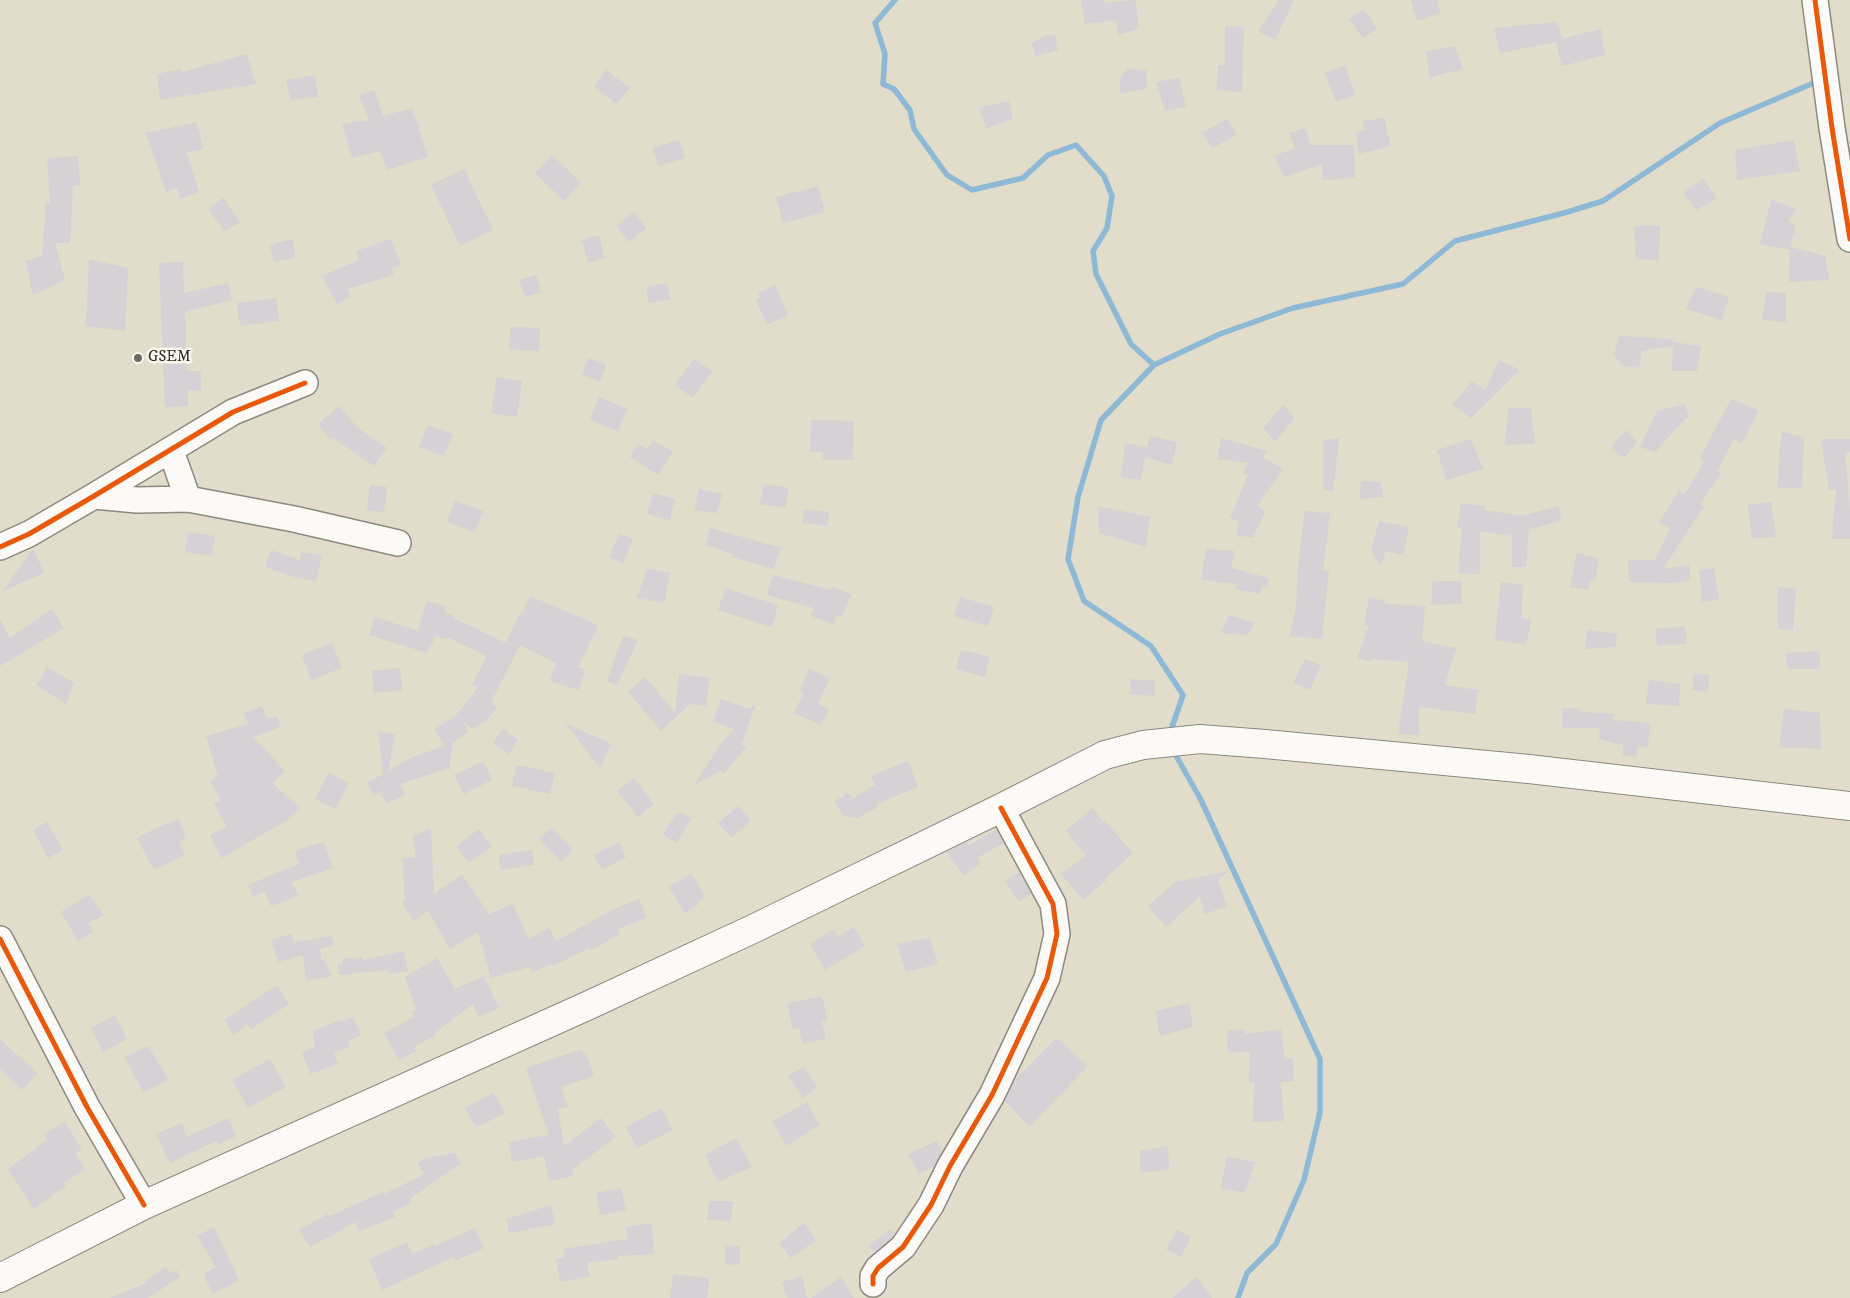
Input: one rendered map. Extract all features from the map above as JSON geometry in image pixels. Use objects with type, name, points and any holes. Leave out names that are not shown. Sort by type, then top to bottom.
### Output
[{"type":"main road","points":[[0,1278],[144,1206],[755,928],[1105,755],[1143,745],[1200,739],[1529,769],[1850,806]]},
{"type":"street","points":[[1815,0],[1832,128],[1850,239]]},
{"type":"street","points":[[0,548],[29,534],[171,451],[233,412],[305,383]]},
{"type":"street","points":[[171,451],[188,499]]},
{"type":"street","points":[[94,496],[137,500],[188,499],[294,519],[398,543]]},
{"type":"street","points":[[873,1284],[873,1276],[878,1268],[903,1247],[930,1206],[950,1166],[992,1095],[1047,978],[1057,934],[1053,904],[1001,808]]},
{"type":"street","points":[[0,939],[87,1107],[144,1206]]},
{"type":"building","points":[[1081,0],[1104,0],[1104,3],[1136,0],[1138,29],[1118,35],[1116,20],[1085,24]]},
{"type":"building","points":[[1279,0],[1294,0],[1275,40],[1258,31]]},
{"type":"building","points":[[1411,0],[1437,0],[1440,13],[1417,21]]},
{"type":"building","points":[[1364,9],[1377,29],[1363,38],[1349,19]]},
{"type":"building","points":[[1557,22],[1562,39],[1601,29],[1605,55],[1562,66],[1556,42],[1500,53],[1494,28]]},
{"type":"building","points":[[1225,26],[1244,27],[1242,92],[1217,90],[1218,65],[1225,65]]},
{"type":"building","points":[[1055,35],[1058,50],[1035,56],[1032,43],[1044,36]]},
{"type":"building","points":[[1455,46],[1463,69],[1430,77],[1426,52]]},
{"type":"building","points":[[247,54],[256,84],[160,100],[157,74],[181,69],[182,72]]},
{"type":"building","points":[[1345,65],[1355,95],[1336,102],[1325,73]]},
{"type":"building","points":[[1127,69],[1146,70],[1147,88],[1120,94],[1120,78]]},
{"type":"building","points":[[606,70],[630,88],[616,104],[594,86]]},
{"type":"building","points":[[315,75],[318,97],[291,100],[286,80]]},
{"type":"building","points":[[1179,78],[1186,107],[1165,111],[1156,82]]},
{"type":"building","points":[[374,90],[383,116],[412,108],[428,157],[387,170],[380,151],[352,158],[342,124],[369,120],[359,95]]},
{"type":"building","points":[[1009,101],[1013,119],[987,128],[979,108]]},
{"type":"building","points":[[1384,118],[1391,146],[1358,154],[1356,133],[1365,130],[1362,121]]},
{"type":"building","points":[[1227,119],[1237,134],[1213,148],[1202,133]]},
{"type":"building","points":[[197,122],[203,149],[187,152],[199,192],[180,199],[177,188],[166,192],[146,133]]},
{"type":"building","points":[[1305,128],[1311,145],[1354,145],[1355,178],[1323,180],[1322,164],[1284,177],[1274,156],[1295,148],[1289,133]]},
{"type":"building","points":[[679,140],[685,158],[658,166],[653,148]]},
{"type":"building","points":[[1794,140],[1800,171],[1737,180],[1735,150]]},
{"type":"building","points":[[552,155],[581,183],[564,201],[535,173]]},
{"type":"building","points":[[78,156],[80,185],[73,186],[70,243],[55,243],[65,280],[33,295],[25,261],[42,256],[46,203],[50,203],[47,158]]},
{"type":"building","points":[[464,169],[493,230],[460,246],[431,185]]},
{"type":"building","points":[[1703,179],[1717,198],[1696,210],[1683,193]]},
{"type":"building","points":[[818,186],[825,212],[783,223],[776,197]]},
{"type":"building","points":[[223,198],[240,222],[225,231],[208,209]]},
{"type":"building","points":[[1771,200],[1795,208],[1789,222],[1796,226],[1790,247],[1825,256],[1829,280],[1789,282],[1790,250],[1760,244]]},
{"type":"building","points":[[634,212],[647,228],[629,242],[616,226]]},
{"type":"building","points":[[1634,226],[1660,226],[1659,260],[1636,259]]},
{"type":"building","points":[[599,235],[605,258],[588,263],[582,240]]},
{"type":"building","points":[[293,239],[295,258],[274,262],[270,245]]},
{"type":"building","points":[[391,239],[401,265],[391,268],[394,275],[347,289],[351,296],[337,304],[322,276],[359,260],[356,251]]},
{"type":"building","points":[[89,259],[128,268],[125,331],[86,326]]},
{"type":"building","points":[[183,262],[184,293],[228,283],[232,300],[185,312],[187,371],[201,371],[201,390],[188,390],[188,406],[165,407],[159,263]]},
{"type":"building","points":[[536,275],[541,292],[525,297],[519,280]]},
{"type":"building","points":[[667,283],[670,299],[649,303],[646,287]]},
{"type":"building","points":[[775,285],[788,315],[767,325],[756,300],[761,298],[758,293]]},
{"type":"building","points":[[1696,287],[1729,297],[1722,320],[1686,309]]},
{"type":"building","points":[[1766,292],[1786,293],[1786,322],[1762,320]]},
{"type":"building","points":[[276,298],[279,321],[240,326],[237,303]]},
{"type":"building","points":[[511,327],[540,328],[539,351],[509,349]]},
{"type":"building","points":[[1619,336],[1673,339],[1673,342],[1701,346],[1697,371],[1672,371],[1673,346],[1641,351],[1640,368],[1622,365],[1614,355]]},
{"type":"building","points":[[588,358],[606,365],[600,382],[582,375]]},
{"type":"building","points":[[694,359],[712,371],[693,398],[675,385]]},
{"type":"building","points":[[1499,360],[1520,370],[1471,418],[1452,405],[1472,381],[1485,390]]},
{"type":"building","points":[[497,377],[522,381],[517,417],[491,413]]},
{"type":"building","points":[[599,397],[627,409],[618,431],[590,420]]},
{"type":"building","points":[[1731,399],[1759,410],[1742,443],[1734,439],[1717,471],[1721,473],[1700,504],[1704,506],[1663,569],[1689,565],[1690,581],[1671,583],[1629,582],[1628,560],[1655,560],[1670,528],[1659,522],[1679,491],[1684,495],[1705,461],[1700,458]]},
{"type":"building","points":[[1685,404],[1689,418],[1684,420],[1655,452],[1640,447],[1657,411]]},
{"type":"building","points":[[1283,405],[1295,418],[1275,442],[1263,428]]},
{"type":"building","points":[[339,406],[357,427],[387,448],[374,466],[333,438],[331,440],[318,424]]},
{"type":"building","points":[[1508,408],[1531,408],[1535,444],[1505,445]]},
{"type":"building","points":[[811,420],[854,421],[853,460],[823,460],[823,452],[810,452]]},
{"type":"building","points":[[428,425],[453,434],[444,456],[419,447]]},
{"type":"building","points":[[1626,430],[1637,442],[1626,456],[1620,456],[1611,448]]},
{"type":"building","points":[[1782,432],[1804,437],[1802,488],[1778,488]]},
{"type":"building","points":[[1150,436],[1177,442],[1172,465],[1145,457],[1141,480],[1121,477],[1125,443],[1147,447]]},
{"type":"building","points":[[1221,438],[1267,451],[1263,457],[1283,469],[1258,505],[1265,512],[1253,538],[1236,535],[1239,521],[1230,518],[1248,475],[1243,473],[1248,463],[1217,459]]},
{"type":"building","points":[[1339,438],[1333,491],[1323,490],[1323,441]]},
{"type":"building","points":[[1471,439],[1483,469],[1446,480],[1437,450]]},
{"type":"building","points":[[1821,439],[1850,439],[1850,452],[1845,453],[1850,510],[1850,539],[1832,539],[1836,489],[1829,490]]},
{"type":"building","points":[[653,440],[673,452],[658,475],[630,457],[638,444],[647,449]]},
{"type":"building","points":[[1361,481],[1381,482],[1383,497],[1360,499]]},
{"type":"building","points":[[764,484],[789,488],[785,508],[760,504]]},
{"type":"building","points":[[370,485],[387,487],[384,512],[367,510]]},
{"type":"building","points":[[699,489],[722,494],[717,513],[694,510]]},
{"type":"building","points":[[653,493],[675,499],[670,520],[647,514]]},
{"type":"building","points":[[455,501],[483,511],[475,532],[447,522]]},
{"type":"building","points":[[1771,502],[1776,537],[1752,538],[1748,505]]},
{"type":"building","points":[[1461,503],[1486,506],[1485,510],[1522,516],[1559,506],[1561,521],[1529,529],[1526,567],[1512,567],[1512,536],[1480,531],[1480,574],[1458,573],[1462,528],[1457,528]]},
{"type":"building","points":[[1098,506],[1150,517],[1146,547],[1099,533]]},
{"type":"building","points":[[804,509],[829,512],[827,526],[802,523]]},
{"type":"building","points":[[1305,511],[1330,513],[1323,571],[1329,571],[1322,638],[1289,637],[1296,607],[1299,556]]},
{"type":"building","points":[[1379,521],[1409,527],[1403,555],[1386,551],[1380,566],[1371,550]]},
{"type":"building","points":[[710,528],[781,548],[774,569],[732,557],[733,554],[705,545]]},
{"type":"building","points":[[188,532],[215,536],[212,556],[185,552]]},
{"type":"building","points":[[619,534],[633,539],[623,563],[609,558]]},
{"type":"building","points":[[33,548],[44,573],[3,591]]},
{"type":"building","points":[[1206,549],[1235,551],[1231,568],[1269,578],[1267,587],[1262,586],[1260,594],[1236,589],[1236,584],[1201,580]]},
{"type":"building","points":[[271,550],[300,560],[301,552],[322,555],[316,581],[294,577],[265,567]]},
{"type":"building","points":[[1577,553],[1599,558],[1595,580],[1591,580],[1589,590],[1570,587]]},
{"type":"building","points":[[1714,568],[1719,600],[1702,602],[1699,570]]},
{"type":"building","points":[[647,569],[670,573],[664,603],[637,598]]},
{"type":"building","points":[[773,575],[831,590],[832,587],[851,594],[842,617],[837,615],[834,624],[811,616],[814,608],[767,595]]},
{"type":"building","points":[[1433,581],[1461,581],[1462,604],[1431,605]]},
{"type":"building","points":[[1501,582],[1523,585],[1521,618],[1531,620],[1526,645],[1495,640]]},
{"type":"building","points":[[1778,587],[1796,588],[1793,630],[1778,629]]},
{"type":"building","points":[[725,588],[778,605],[772,627],[718,610]]},
{"type":"building","points":[[530,596],[598,626],[578,667],[585,669],[579,690],[550,681],[556,663],[520,645],[491,702],[497,707],[489,718],[473,729],[463,722],[468,732],[450,745],[453,744],[449,768],[400,784],[406,794],[387,804],[380,792],[374,796],[367,783],[383,774],[378,731],[395,734],[388,771],[412,757],[445,746],[434,730],[457,714],[478,687],[472,684],[487,656],[447,637],[446,639],[436,636],[427,653],[369,635],[375,617],[418,631],[427,601],[446,606],[444,612],[454,616],[453,618],[506,643]]},
{"type":"building","points":[[960,597],[994,607],[988,626],[954,616]]},
{"type":"building","points":[[1369,597],[1385,601],[1385,604],[1425,606],[1422,641],[1456,648],[1445,685],[1478,690],[1475,714],[1419,707],[1419,735],[1398,734],[1409,662],[1372,659],[1371,662],[1357,658],[1369,626],[1364,625]]},
{"type":"building","points":[[52,609],[64,628],[0,666],[0,619],[10,638]]},
{"type":"building","points":[[1229,615],[1255,623],[1248,635],[1221,632]]},
{"type":"building","points":[[1685,626],[1687,644],[1657,646],[1655,629]]},
{"type":"building","points":[[1587,630],[1617,634],[1616,647],[1585,649]]},
{"type":"building","points":[[623,636],[638,640],[617,685],[607,681]]},
{"type":"building","points":[[332,643],[342,668],[311,680],[302,655]]},
{"type":"building","points":[[961,650],[990,657],[985,677],[956,669]]},
{"type":"building","points":[[1820,651],[1820,669],[1788,669],[1785,653]]},
{"type":"building","points":[[1305,659],[1321,665],[1310,690],[1293,683]]},
{"type":"building","points":[[47,667],[74,683],[66,704],[37,686]]},
{"type":"building","points":[[400,668],[402,690],[374,693],[372,671]]},
{"type":"building","points":[[809,669],[830,678],[818,704],[829,709],[821,725],[794,713],[804,692],[800,690]]},
{"type":"building","points":[[679,674],[710,678],[706,706],[690,704],[661,731],[628,692],[645,677],[675,713]]},
{"type":"building","points":[[1694,674],[1710,675],[1707,692],[1692,690]]},
{"type":"building","points":[[1131,679],[1156,681],[1154,696],[1130,694]]},
{"type":"building","points":[[1649,680],[1680,684],[1679,706],[1646,704]]},
{"type":"building","points":[[721,699],[750,709],[753,705],[755,706],[742,744],[746,747],[724,774],[720,771],[694,785],[718,748],[734,729],[713,722]]},
{"type":"building","points":[[262,706],[267,719],[277,716],[281,727],[253,737],[285,771],[273,783],[299,808],[286,821],[221,858],[210,835],[227,827],[214,804],[221,800],[210,781],[218,777],[206,736],[248,724],[244,713]]},
{"type":"building","points":[[1563,708],[1581,709],[1581,712],[1614,714],[1613,720],[1650,723],[1648,747],[1638,746],[1637,757],[1623,756],[1623,745],[1599,739],[1600,728],[1562,728]]},
{"type":"building","points":[[1784,709],[1820,713],[1821,749],[1779,747]]},
{"type":"building","points":[[565,723],[611,744],[600,768]]},
{"type":"building","points":[[503,729],[518,740],[509,754],[493,743]]},
{"type":"building","points":[[483,761],[492,780],[464,794],[454,775]]},
{"type":"building","points":[[908,761],[918,787],[877,804],[878,807],[858,818],[844,816],[834,802],[848,792],[852,799],[875,785],[871,776]]},
{"type":"building","points":[[516,765],[555,773],[550,794],[512,786]]},
{"type":"building","points":[[329,773],[349,783],[336,809],[315,799]]},
{"type":"building","points":[[634,778],[654,804],[638,817],[617,791]]},
{"type":"building","points":[[738,806],[751,821],[731,838],[718,823]]},
{"type":"building","points":[[1093,808],[1103,822],[1105,821],[1133,853],[1105,879],[1106,881],[1083,900],[1061,874],[1086,856],[1066,830]]},
{"type":"building","points":[[677,813],[683,813],[692,818],[676,843],[663,834]]},
{"type":"building","points":[[179,819],[186,839],[179,841],[184,855],[154,870],[137,838]]},
{"type":"building","points":[[47,822],[63,850],[48,858],[33,830]]},
{"type":"building","points":[[551,828],[573,850],[561,862],[539,839]]},
{"type":"building","points":[[431,829],[434,894],[462,875],[489,914],[513,904],[529,939],[549,928],[556,941],[612,910],[639,899],[647,918],[617,929],[620,934],[590,951],[589,948],[553,966],[552,964],[532,972],[530,967],[491,978],[478,932],[450,949],[428,911],[414,921],[402,903],[405,901],[402,858],[416,858],[413,836]]},
{"type":"building","points":[[479,829],[492,847],[469,863],[456,846]]},
{"type":"building","points":[[996,830],[1004,843],[977,858],[981,863],[964,876],[946,852],[966,842],[969,845]]},
{"type":"building","points":[[619,842],[626,857],[602,870],[594,855]]},
{"type":"building","points":[[318,843],[324,843],[333,868],[292,882],[298,896],[271,906],[265,892],[253,896],[248,885],[299,864],[295,851]]},
{"type":"building","points":[[532,850],[534,865],[501,870],[499,855]]},
{"type":"building","points":[[1229,871],[1218,880],[1227,907],[1204,914],[1200,896],[1166,927],[1148,906],[1175,882]]},
{"type":"building","points":[[1019,872],[1031,894],[1019,902],[1005,881]]},
{"type":"building","points":[[691,873],[705,897],[698,901],[699,904],[685,913],[669,887]]},
{"type":"building","points":[[89,895],[104,915],[88,923],[93,932],[78,941],[61,912]]},
{"type":"building","points":[[854,927],[865,946],[825,970],[810,944],[834,929],[838,937]]},
{"type":"building","points":[[291,934],[294,942],[332,936],[334,945],[320,949],[322,961],[325,960],[331,976],[306,981],[303,955],[278,962],[271,940]]},
{"type":"building","points":[[930,938],[938,964],[906,972],[897,944]]},
{"type":"building","points":[[404,951],[408,971],[389,974],[388,970],[339,975],[338,965],[343,964],[342,959],[362,957],[363,960]]},
{"type":"building","points":[[437,958],[455,989],[484,976],[499,1008],[478,1017],[473,1004],[435,1033],[436,1035],[414,1047],[416,1051],[399,1060],[384,1033],[414,1017],[412,1012],[416,1010],[405,977]]},
{"type":"building","points":[[277,985],[289,1004],[251,1029],[247,1024],[234,1035],[224,1020]]},
{"type":"building","points":[[822,996],[827,1020],[822,1022],[826,1039],[803,1044],[799,1028],[793,1030],[787,1004]]},
{"type":"building","points":[[1189,1003],[1193,1027],[1160,1036],[1155,1011]]},
{"type":"building","points":[[115,1015],[127,1039],[103,1052],[91,1028]]},
{"type":"building","points":[[353,1017],[361,1035],[348,1041],[350,1047],[334,1053],[338,1064],[310,1074],[302,1052],[315,1047],[313,1031],[339,1020],[340,1022]]},
{"type":"building","points":[[1244,1029],[1245,1034],[1281,1029],[1285,1059],[1293,1058],[1294,1081],[1281,1082],[1284,1121],[1253,1122],[1254,1083],[1249,1083],[1250,1051],[1228,1053],[1227,1030]]},
{"type":"building","points":[[1056,1038],[1088,1066],[1029,1127],[1005,1101],[1014,1081]]},
{"type":"building","points":[[0,1039],[38,1074],[21,1090],[0,1069]]},
{"type":"building","points":[[148,1046],[169,1080],[143,1092],[125,1057]]},
{"type":"building","points":[[582,1049],[584,1054],[586,1053],[594,1076],[561,1087],[568,1107],[558,1110],[564,1146],[601,1118],[616,1137],[572,1170],[573,1176],[549,1181],[544,1156],[512,1162],[509,1142],[549,1135],[526,1068]]},
{"type":"building","points":[[270,1059],[286,1087],[248,1108],[232,1080]]},
{"type":"building","points":[[803,1067],[817,1087],[803,1098],[788,1076]]},
{"type":"building","points":[[494,1093],[505,1113],[476,1128],[465,1108]]},
{"type":"building","points":[[807,1102],[819,1125],[786,1146],[773,1121]]},
{"type":"building","points":[[661,1108],[673,1130],[637,1148],[626,1127]]},
{"type":"building","points":[[228,1118],[236,1136],[218,1145],[216,1141],[170,1163],[156,1134],[182,1123],[187,1137]]},
{"type":"building","points":[[65,1122],[82,1150],[75,1153],[85,1169],[64,1183],[66,1186],[34,1209],[8,1169],[47,1140],[44,1134]]},
{"type":"building","points":[[736,1138],[752,1167],[718,1182],[705,1155]]},
{"type":"building","points":[[937,1141],[942,1151],[934,1167],[919,1173],[908,1154]]},
{"type":"building","points":[[1168,1146],[1169,1170],[1140,1173],[1140,1151]]},
{"type":"building","points":[[454,1153],[461,1163],[410,1199],[412,1202],[393,1212],[395,1217],[360,1231],[356,1222],[310,1247],[299,1230],[328,1214],[330,1216],[383,1192],[384,1194],[425,1174],[417,1164],[425,1158]]},
{"type":"building","points":[[1227,1157],[1255,1162],[1245,1193],[1221,1188]]},
{"type":"building","points":[[621,1188],[626,1210],[600,1215],[596,1193]]},
{"type":"building","points":[[709,1201],[733,1201],[731,1221],[707,1220]]},
{"type":"building","points":[[551,1205],[555,1224],[509,1233],[506,1219]]},
{"type":"building","points":[[652,1223],[654,1254],[618,1256],[618,1259],[587,1263],[590,1276],[560,1282],[556,1259],[565,1257],[563,1249],[627,1239],[626,1227]]},
{"type":"building","points":[[804,1223],[816,1240],[791,1258],[779,1243]]},
{"type":"building","points":[[214,1227],[239,1280],[213,1294],[203,1274],[216,1267],[197,1236]]},
{"type":"building","points":[[475,1228],[484,1248],[455,1261],[454,1257],[382,1290],[369,1259],[407,1242],[412,1254]]},
{"type":"building","points":[[891,1229],[894,1234],[892,1237],[875,1252],[869,1245]]},
{"type":"building","points":[[1177,1230],[1191,1237],[1181,1257],[1166,1249]]},
{"type":"building","points":[[725,1245],[740,1246],[740,1264],[725,1265]]},
{"type":"building","points":[[166,1267],[170,1273],[177,1270],[180,1277],[148,1298],[110,1298],[146,1283],[145,1281]]},
{"type":"building","points":[[673,1274],[709,1278],[707,1298],[670,1298]]},
{"type":"building","points":[[802,1276],[807,1298],[787,1298],[782,1282]]},
{"type":"building","points":[[841,1277],[854,1298],[811,1298]]},
{"type":"building","points":[[1196,1277],[1212,1298],[1172,1298]]},
{"type":"waterway","points":[[895,0],[875,23],[885,54],[883,84],[894,89],[910,110],[914,129],[947,175],[972,190],[1023,178],[1048,155],[1076,145],[1104,176],[1112,196],[1107,228],[1093,251],[1096,274],[1131,344],[1154,365],[1220,334],[1293,308],[1403,284],[1455,241],[1603,201],[1720,123],[1816,82]]},
{"type":"waterway","points":[[1154,365],[1101,420],[1078,497],[1068,559],[1084,601],[1151,646],[1183,695],[1171,730]]},
{"type":"waterway","points":[[1174,752],[1201,800],[1320,1059],[1320,1112],[1304,1180],[1276,1244],[1247,1273],[1238,1298]]},
{"type":"cycle path","points":[[1815,0],[1832,128],[1850,239]]},
{"type":"cycle path","points":[[0,547],[29,534],[233,412],[305,383]]},
{"type":"cycle path","points":[[873,1284],[873,1276],[878,1268],[903,1247],[931,1205],[950,1166],[992,1095],[1047,978],[1057,934],[1053,904],[1001,808]]},
{"type":"cycle path","points":[[0,939],[87,1107],[144,1205]]},
{"type":"place","name":"GSEM","points":[[138,358]]}]
